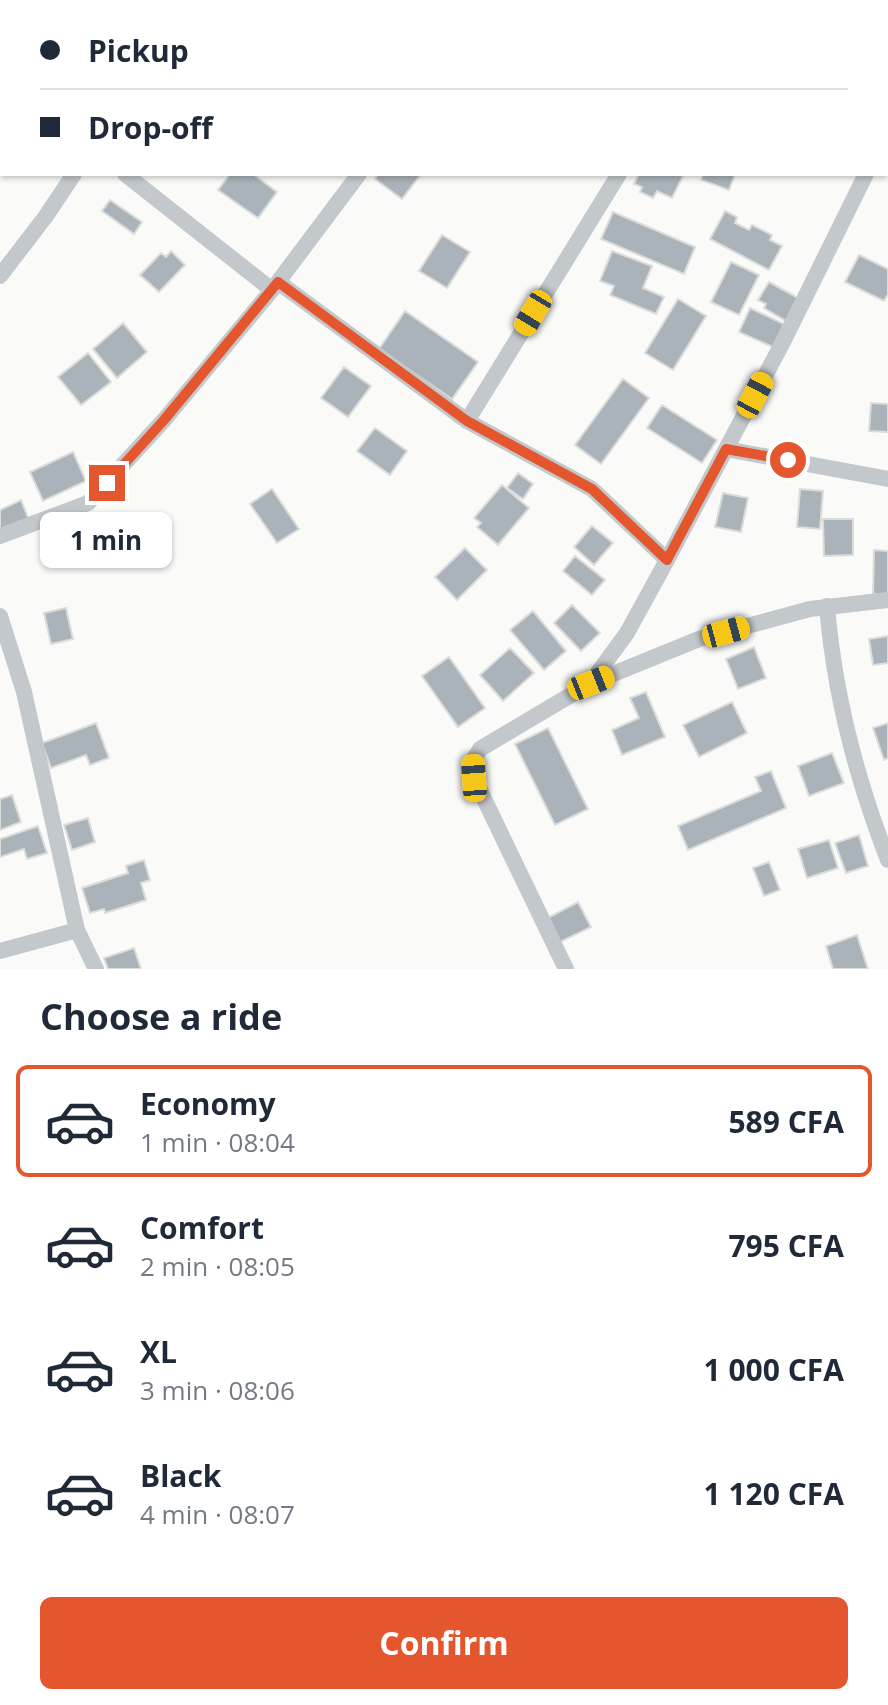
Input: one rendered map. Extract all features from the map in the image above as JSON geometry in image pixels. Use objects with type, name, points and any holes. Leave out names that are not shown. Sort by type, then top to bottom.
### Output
[{"type":"street","points":[[0,276],[73,176]]},
{"type":"street","points":[[128,176],[275,286],[467,421],[592,489],[667,560]]},
{"type":"street","points":[[0,536],[88,503],[164,420],[275,286],[358,176]]},
{"type":"street","points":[[467,421],[618,176]]},
{"type":"street","points":[[591,683],[627,633],[667,560],[783,342],[865,176]]},
{"type":"street","points":[[726,449],[888,479]]},
{"type":"street","points":[[566,969],[474,778],[473,760],[480,749],[490,740],[591,683],[699,639],[827,606],[888,600]]},
{"type":"street","points":[[827,606],[830,640],[866,804],[888,860]]},
{"type":"street","points":[[0,616],[24,692],[77,930],[96,969]]},
{"type":"street","points":[[0,951],[77,930]]},
{"type":"building","points":[[228,176],[256,176],[277,192],[258,218],[218,190]]},
{"type":"building","points":[[377,176],[419,176],[402,199],[375,179]]},
{"type":"building","points":[[638,176],[683,176],[672,198],[657,191],[653,198],[640,192],[642,187],[634,184]]},
{"type":"building","points":[[702,176],[734,176],[729,190],[701,180]]},
{"type":"building","points":[[110,200],[142,222],[134,234],[102,211]]},
{"type":"building","points":[[725,211],[737,217],[735,223],[749,230],[752,225],[772,235],[770,240],[782,246],[769,270],[710,239]]},
{"type":"building","points":[[613,212],[695,247],[684,274],[601,239]]},
{"type":"building","points":[[442,235],[470,252],[447,288],[419,271]]},
{"type":"building","points":[[171,251],[185,265],[159,292],[140,275],[161,253],[166,257]]},
{"type":"building","points":[[612,251],[652,266],[643,288],[664,297],[656,314],[610,295],[614,286],[600,281]]},
{"type":"building","points":[[859,255],[888,269],[888,294],[884,301],[845,282]]},
{"type":"building","points":[[731,262],[759,275],[739,315],[711,302]]},
{"type":"building","points":[[769,282],[798,298],[786,321],[764,308],[766,304],[758,300]]},
{"type":"building","points":[[678,299],[706,316],[673,370],[645,353]]},
{"type":"building","points":[[750,308],[784,324],[773,347],[739,332]]},
{"type":"building","points":[[405,311],[478,362],[452,399],[379,349]]},
{"type":"building","points":[[123,323],[147,352],[117,378],[93,349]]},
{"type":"building","points":[[88,353],[111,382],[81,405],[58,377]]},
{"type":"building","points":[[344,367],[371,386],[348,417],[321,398]]},
{"type":"building","points":[[623,379],[649,398],[601,464],[575,445]]},
{"type":"building","points":[[871,403],[888,404],[888,432],[869,431]]},
{"type":"building","points":[[662,405],[717,440],[702,463],[647,428]]},
{"type":"building","points":[[375,428],[407,451],[390,475],[357,451]]},
{"type":"building","points":[[73,452],[86,481],[43,501],[30,472]]},
{"type":"building","points":[[518,473],[533,484],[523,499],[507,488]]},
{"type":"building","points":[[502,485],[529,508],[498,545],[477,527],[481,523],[474,518]]},
{"type":"building","points":[[272,489],[299,529],[277,543],[250,504]]},
{"type":"building","points":[[800,489],[823,491],[820,529],[797,527]]},
{"type":"building","points":[[723,493],[748,498],[741,532],[715,527]]},
{"type":"building","points":[[21,500],[29,520],[0,533],[0,510]]},
{"type":"building","points":[[823,519],[853,519],[853,555],[824,556]]},
{"type":"building","points":[[592,526],[613,543],[594,565],[574,547]]},
{"type":"building","points":[[465,548],[487,570],[457,600],[435,577]]},
{"type":"building","points":[[874,550],[888,551],[888,594],[873,594]]},
{"type":"building","points":[[575,556],[605,580],[592,595],[563,571]]},
{"type":"building","points":[[572,605],[600,633],[581,651],[554,623]]},
{"type":"building","points":[[66,608],[73,639],[51,644],[44,613]]},
{"type":"building","points":[[533,611],[566,651],[544,670],[510,630]]},
{"type":"building","points":[[888,636],[888,663],[873,665],[869,639]]},
{"type":"building","points":[[754,647],[766,678],[738,689],[726,659]]},
{"type":"building","points":[[510,648],[534,673],[503,701],[480,675]]},
{"type":"building","points":[[449,657],[485,708],[458,727],[422,676]]},
{"type":"building","points":[[646,692],[665,737],[622,755],[612,730],[639,718],[630,698]]},
{"type":"building","points":[[732,702],[747,733],[699,757],[683,725]]},
{"type":"building","points":[[96,723],[109,758],[90,765],[86,755],[51,768],[42,743]]},
{"type":"building","points":[[888,723],[888,758],[884,760],[873,728]]},
{"type":"building","points":[[548,728],[588,809],[555,825],[515,744]]},
{"type":"building","points":[[832,753],[844,783],[809,796],[798,766]]},
{"type":"building","points":[[771,771],[786,808],[688,850],[678,826],[761,791],[755,777]]},
{"type":"building","points":[[12,795],[21,822],[0,830],[0,799]]},
{"type":"building","points":[[88,818],[95,842],[72,850],[64,825]]},
{"type":"building","points":[[38,826],[47,853],[27,859],[24,849],[0,857],[0,839]]},
{"type":"building","points":[[859,835],[868,866],[846,873],[835,843]]},
{"type":"building","points":[[829,840],[838,868],[807,878],[798,849]]},
{"type":"building","points":[[144,860],[150,880],[141,883],[146,900],[105,913],[104,909],[90,913],[82,888],[128,873],[126,866]]},
{"type":"building","points":[[769,862],[780,890],[764,896],[753,868]]},
{"type":"building","points":[[578,902],[591,927],[556,944],[544,920]]},
{"type":"building","points":[[857,935],[868,969],[833,969],[826,946]]},
{"type":"building","points":[[134,948],[141,969],[108,969],[104,958]]},
{"type":"route","points":[[107,483],[164,420],[278,282],[467,421],[592,489],[667,560],[726,449],[788,460]]}]
